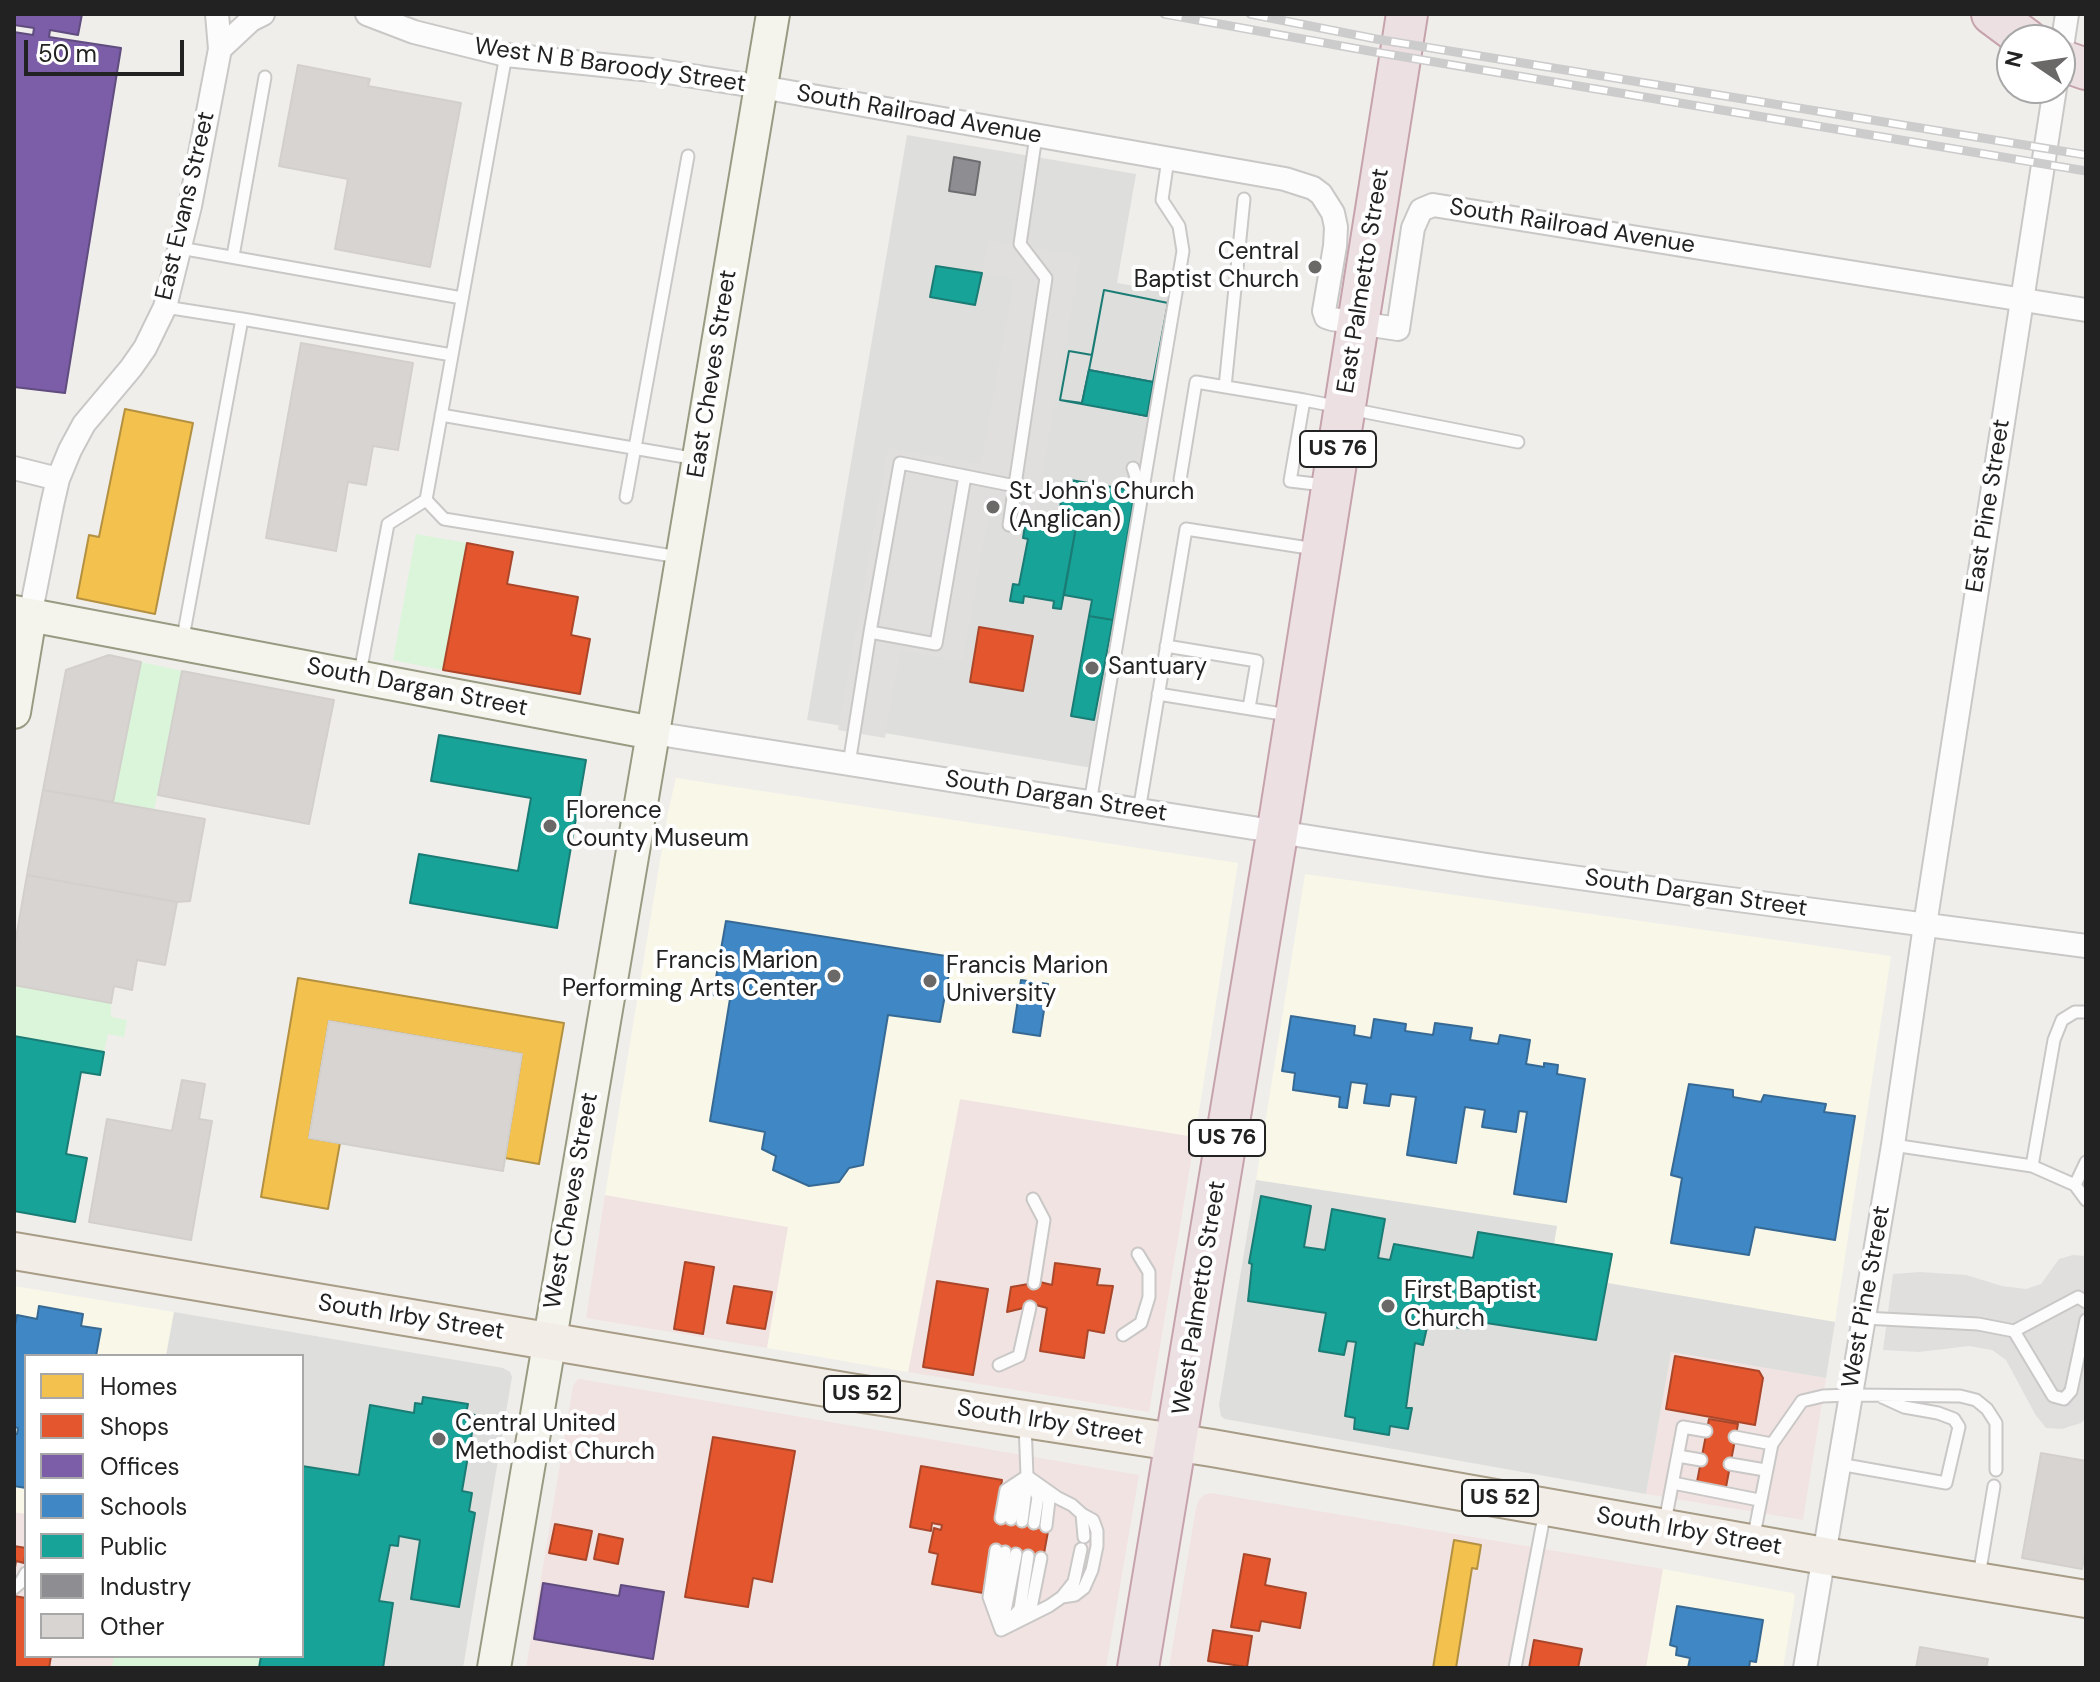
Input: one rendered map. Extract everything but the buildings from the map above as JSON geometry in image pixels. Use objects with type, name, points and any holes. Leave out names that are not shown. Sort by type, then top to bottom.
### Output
[{"type":"highway","name":"East Palmetto Street","points":[[1278,832],[1407,14]]},
{"type":"highway","name":"West Palmetto Street","points":[[1138,1668],[1278,832]]},
{"type":"main road","name":"East Cheves Street","points":[[653,733],[773,14]]},
{"type":"main road","name":"South Dargan Street","points":[[22,614],[653,733]]},
{"type":"main road","points":[[14,712],[22,614]]},
{"type":"main road","name":"West Cheves Street","points":[[494,1668],[653,733]]},
{"type":"main road","name":"South Irby Street","points":[[14,1251],[835,1390],[1177,1443],[2086,1599]]},
{"type":"street","name":"East Evans Street","points":[[217,14],[220,49]]},
{"type":"street","name":"East Evans Street","points":[[22,614],[58,479],[84,424],[145,348],[165,307],[220,49],[237,14]]},
{"type":"street","points":[[220,49],[251,20],[263,14]]},
{"type":"street","name":"West N B Baroody Street","points":[[367,14],[414,32],[506,55],[661,71],[761,87]]},
{"type":"street","name":"South Railroad Avenue","points":[[761,87],[1285,179],[1313,188],[1321,194],[1333,213],[1336,227],[1324,311],[1326,317],[1358,323],[1398,329],[1413,228],[1421,210],[1433,205],[2086,310]]},
{"type":"street","name":"East Pine Street","points":[[1925,925],[2052,104]]},
{"type":"street","points":[[14,468],[58,479]]},
{"type":"street","name":"South Dargan Street","points":[[653,733],[1502,867],[2086,946]]},
{"type":"street","name":"West Pine Street","points":[[1805,1668],[1893,1145],[1925,925]]},
{"type":"lane","points":[[359,677],[388,524],[426,500],[506,55]]},
{"type":"lane","points":[[233,256],[265,77]]},
{"type":"lane","points":[[1009,525],[1046,278],[1020,244],[1036,136]]},
{"type":"lane","points":[[626,497],[688,156]]},
{"type":"lane","points":[[1090,803],[1183,251],[1179,226],[1162,200],[1168,159]]},
{"type":"lane","points":[[1225,387],[1244,199]]},
{"type":"lane","points":[[180,248],[462,298]]},
{"type":"lane","points":[[165,307],[452,355]]},
{"type":"lane","points":[[182,643],[242,319]]},
{"type":"lane","points":[[1180,480],[1196,382],[1518,442]]},
{"type":"lane","points":[[1304,400],[1290,481],[1332,486]]},
{"type":"lane","points":[[441,415],[699,460]]},
{"type":"lane","points":[[1137,444],[1152,435]]},
{"type":"lane","points":[[849,764],[900,463],[1015,486]]},
{"type":"lane","points":[[1133,468],[1142,494]]},
{"type":"lane","points":[[870,632],[936,644],[965,476]]},
{"type":"lane","points":[[426,500],[444,519],[682,557]]},
{"type":"lane","points":[[1139,811],[1186,529],[1322,550]]},
{"type":"lane","points":[[1166,646],[1192,656],[1231,662],[1257,661],[1249,708]]},
{"type":"lane","points":[[1158,694],[1206,697],[1296,716]]},
{"type":"lane","points":[[2032,1166],[2054,1040],[2062,1020],[2075,1012],[2086,1012]]},
{"type":"lane","points":[[1893,1145],[2032,1166],[2075,1185],[2086,1200]]},
{"type":"lane","points":[[2075,1185],[2086,1162]]},
{"type":"lane","points":[[1033,1199],[1044,1220],[1034,1283]]},
{"type":"lane","points":[[1123,1335],[1141,1323],[1149,1297],[1149,1272],[1138,1254]]},
{"type":"lane","points":[[1864,1318],[1978,1324],[2014,1331],[2078,1297],[2086,1302]]},
{"type":"lane","points":[[999,1365],[1019,1356],[1030,1307]]},
{"type":"lane","points":[[2014,1331],[2053,1396],[2064,1399],[2071,1391],[2086,1320]]},
{"type":"lane","points":[[1752,1543],[1772,1444],[1802,1401],[1850,1395],[1960,1396],[1976,1400],[1996,1423],[1996,1470]]},
{"type":"lane","points":[[1839,1464],[1946,1483],[1959,1427],[1954,1419],[1904,1407],[1877,1395]]},
{"type":"lane","points":[[1023,1521],[1027,1476],[1025,1420]]},
{"type":"lane","points":[[1664,1527],[1683,1427],[1706,1431]]},
{"type":"lane","points":[[1735,1437],[1772,1444]]},
{"type":"lane","points":[[1678,1456],[1701,1460]]},
{"type":"lane","points":[[1730,1464],[1765,1470]]},
{"type":"lane","points":[[1027,1476],[1093,1520],[1097,1531],[1092,1570],[1084,1588],[1075,1595],[1062,1597]]},
{"type":"lane","points":[[1023,1521],[1006,1490],[1027,1476]]},
{"type":"lane","points":[[1023,1521],[1049,1500],[1027,1476]]},
{"type":"lane","points":[[1673,1483],[1759,1500]]},
{"type":"lane","points":[[1978,1581],[1994,1486]]},
{"type":"lane","points":[[1515,1668],[1546,1507]]},
{"type":"lane","points":[[1001,1630],[1049,1606],[1062,1597],[1074,1582],[1082,1543],[1082,1514]]},
{"type":"lane","points":[[1001,1630],[1031,1608],[1017,1554]]},
{"type":"lane","points":[[1001,1630],[1017,1554]]},
{"type":"lane","points":[[1001,1630],[989,1597],[1017,1554]]},
{"type":"shaded area","name":"St John's Church (Anglican)","points":[[907,135],[1136,174],[1117,283],[1179,294],[1098,769],[807,720]]},
{"type":"shaded area","points":[[988,240],[1081,256],[1036,510],[991,502],[963,661],[901,650],[885,738],[838,730],[888,448],[981,464],[1014,279],[982,273]]},
{"type":"shaded area","name":"Francis Marion University","points":[[676,778],[1238,863],[1195,1137],[960,1099],[908,1372],[767,1348],[788,1227],[605,1195]]},
{"type":"shaded area","points":[[1305,874],[1891,956],[1835,1322],[1549,1273],[1557,1226],[1256,1180]]},
{"type":"shaded area","points":[[960,1099],[1195,1137],[1149,1412],[908,1372]]},
{"type":"shaded area","points":[[1256,1180],[1557,1226],[1549,1273],[1835,1322],[1826,1378],[1671,1352],[1646,1494],[1225,1419],[1221,1416],[1219,1405]]},
{"type":"shaded area","points":[[605,1195],[789,1227],[767,1348],[586,1318]]},
{"type":"shaded area","points":[[2073,1255],[2086,1256],[2086,1418],[2081,1423],[2062,1429],[2046,1428],[2006,1360],[1992,1350],[1969,1346],[1919,1352],[1883,1350],[1893,1274],[1966,1275],[2002,1286],[2026,1289],[2041,1284],[2059,1259]]},
{"type":"shaded area","points":[[14,1286],[174,1312],[166,1354],[24,1354],[24,1514],[14,1512]]},
{"type":"shaded area","points":[[174,1312],[503,1368],[510,1372],[512,1377],[463,1668],[112,1668],[114,1658],[304,1658],[304,1354],[166,1354]]},
{"type":"shaded area","points":[[1671,1352],[1826,1378],[1803,1520],[1646,1494]]},
{"type":"shaded area","points":[[580,1379],[1139,1475],[1106,1668],[526,1668],[573,1386]]},
{"type":"shaded area","points":[[1211,1493],[1663,1569],[1646,1668],[1169,1668],[1196,1508],[1204,1495]]},
{"type":"shaded area","points":[[14,1512],[24,1514],[24,1658],[114,1658],[112,1668],[14,1668]]},
{"type":"shaded area","points":[[1663,1569],[1793,1593],[1783,1668],[1646,1668]]},
{"type":"green space","points":[[416,534],[467,543],[443,670],[393,660]]},
{"type":"green space","points":[[141,662],[182,671],[154,810],[113,802]]},
{"type":"green space","points":[[14,985],[111,1003],[111,1017],[127,1020],[124,1037],[108,1034],[104,1052],[14,1036]]},
{"type":"green space","points":[[114,1658],[261,1658],[259,1668],[112,1668]]},
{"type":"railway","points":[[1164,14],[2086,171]]},
{"type":"railway","points":[[1250,14],[1376,39],[2086,155]]},
{"type":"place","name":"Central Baptist Church","points":[[1315,267]]},
{"type":"place","name":"St John's Church (Anglican)","points":[[993,507]]},
{"type":"place","name":"Santuary","points":[[1092,668]]},
{"type":"place","name":"Florence County Museum","points":[[550,826]]},
{"type":"place","name":"Francis Marion Performing Arts Center","points":[[834,976]]},
{"type":"place","name":"Francis Marion University","points":[[930,981]]},
{"type":"place","name":"First Baptist Church","points":[[1388,1306]]},
{"type":"place","name":"Central United Methodist Church","points":[[439,1439]]}]
